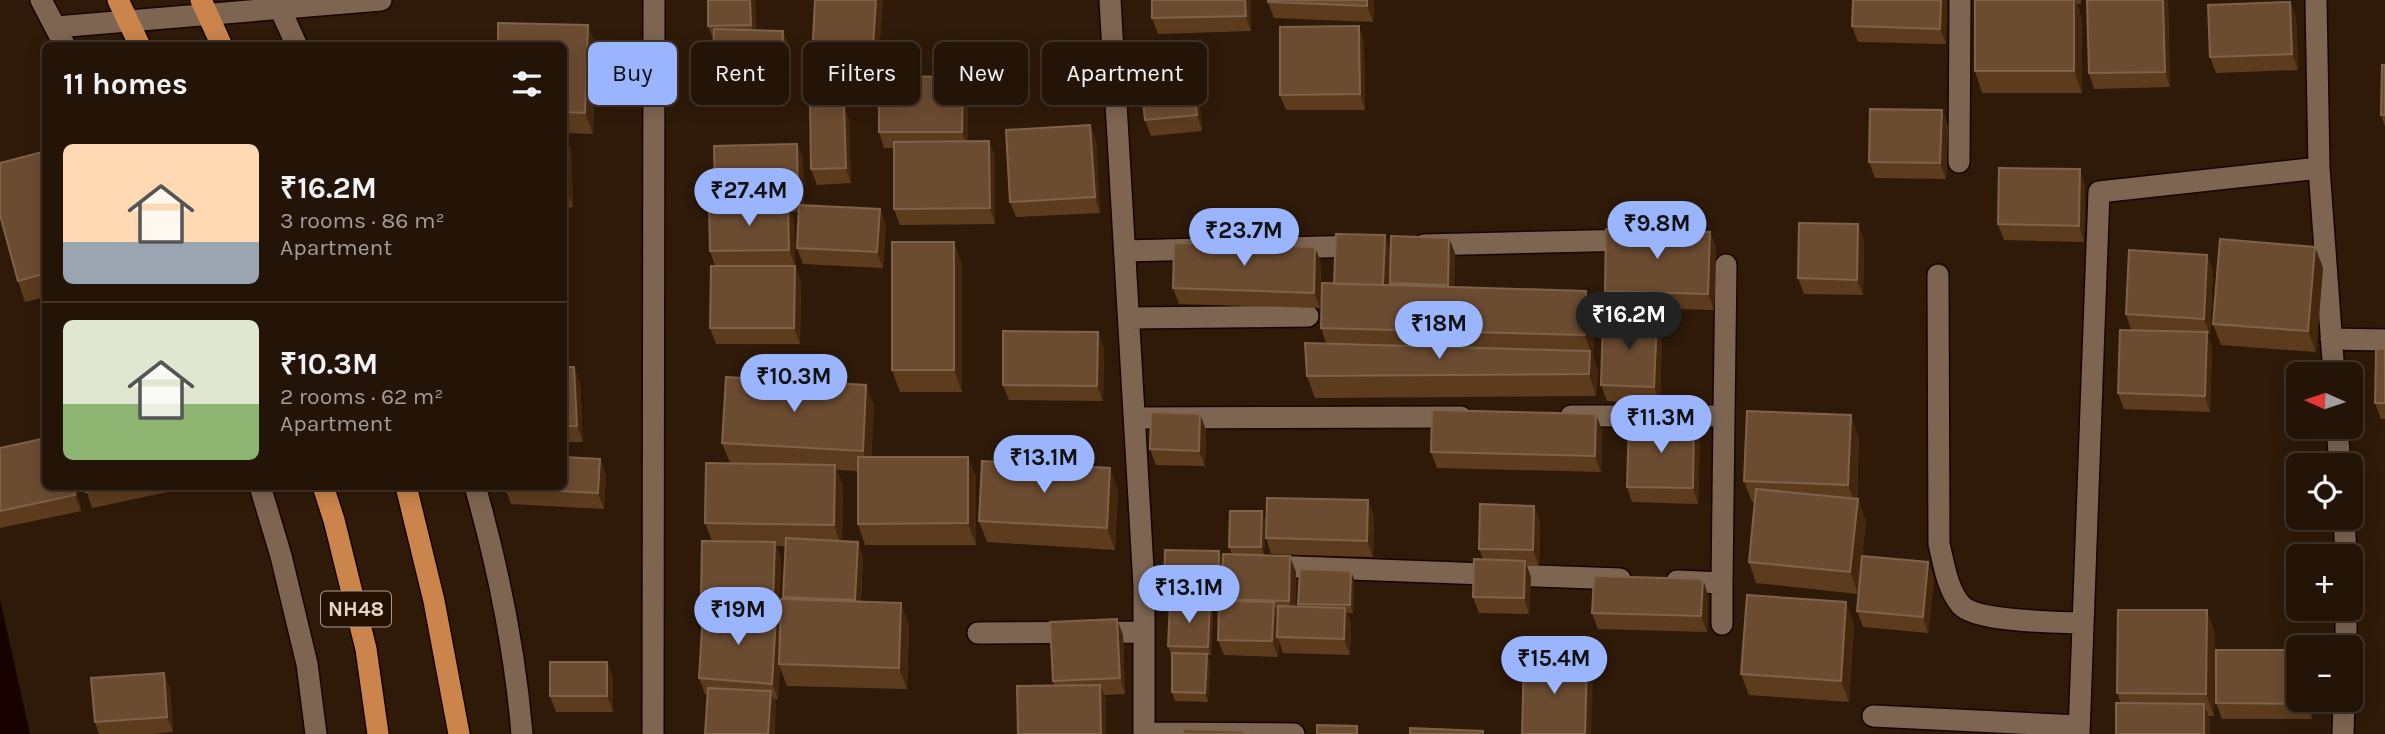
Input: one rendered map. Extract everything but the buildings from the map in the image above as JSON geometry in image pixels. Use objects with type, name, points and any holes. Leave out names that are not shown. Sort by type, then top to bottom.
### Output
[{"type":"highway","points":[[118,0],[138,42]]},
{"type":"highway","points":[[204,7],[220,42]]},
{"type":"highway","name":"NH48","points":[[324,490],[366,649],[378,734]]},
{"type":"highway","points":[[407,490],[434,601],[459,734]]},
{"type":"street","points":[[41,0],[60,36],[127,20],[204,7],[381,0]]},
{"type":"street","points":[[653,734],[654,0]]},
{"type":"street","points":[[1110,0],[1135,418],[1150,562],[1144,632],[1144,734],[1294,734]]},
{"type":"street","points":[[1959,162],[1960,0]]},
{"type":"street","points":[[2316,0],[2319,168],[2333,362]]},
{"type":"street","points":[[278,4],[295,42]]},
{"type":"street","points":[[1873,716],[2079,730],[2099,192],[2319,168]]},
{"type":"street","points":[[1263,248],[1652,240]]},
{"type":"street","points":[[1125,251],[1222,249]]},
{"type":"street","points":[[1722,624],[1726,265]]},
{"type":"street","points":[[1938,275],[1939,544],[1948,580],[1962,607],[1983,617],[2082,623]]},
{"type":"street","points":[[1129,318],[1308,316]]},
{"type":"street","points":[[2331,339],[2385,340]]},
{"type":"street","points":[[1546,416],[1724,416]]},
{"type":"street","points":[[1135,418],[1477,417]]},
{"type":"street","points":[[261,490],[281,556],[307,664],[316,734]]},
{"type":"street","points":[[476,490],[502,599],[519,693],[522,734]]},
{"type":"street","points":[[1253,566],[1722,583]]},
{"type":"street","points":[[978,633],[1144,632]]},
{"type":"street","points":[[2343,734],[2344,712]]},
{"type":"shaded area","points":[[0,599],[30,734],[0,734]]}]
